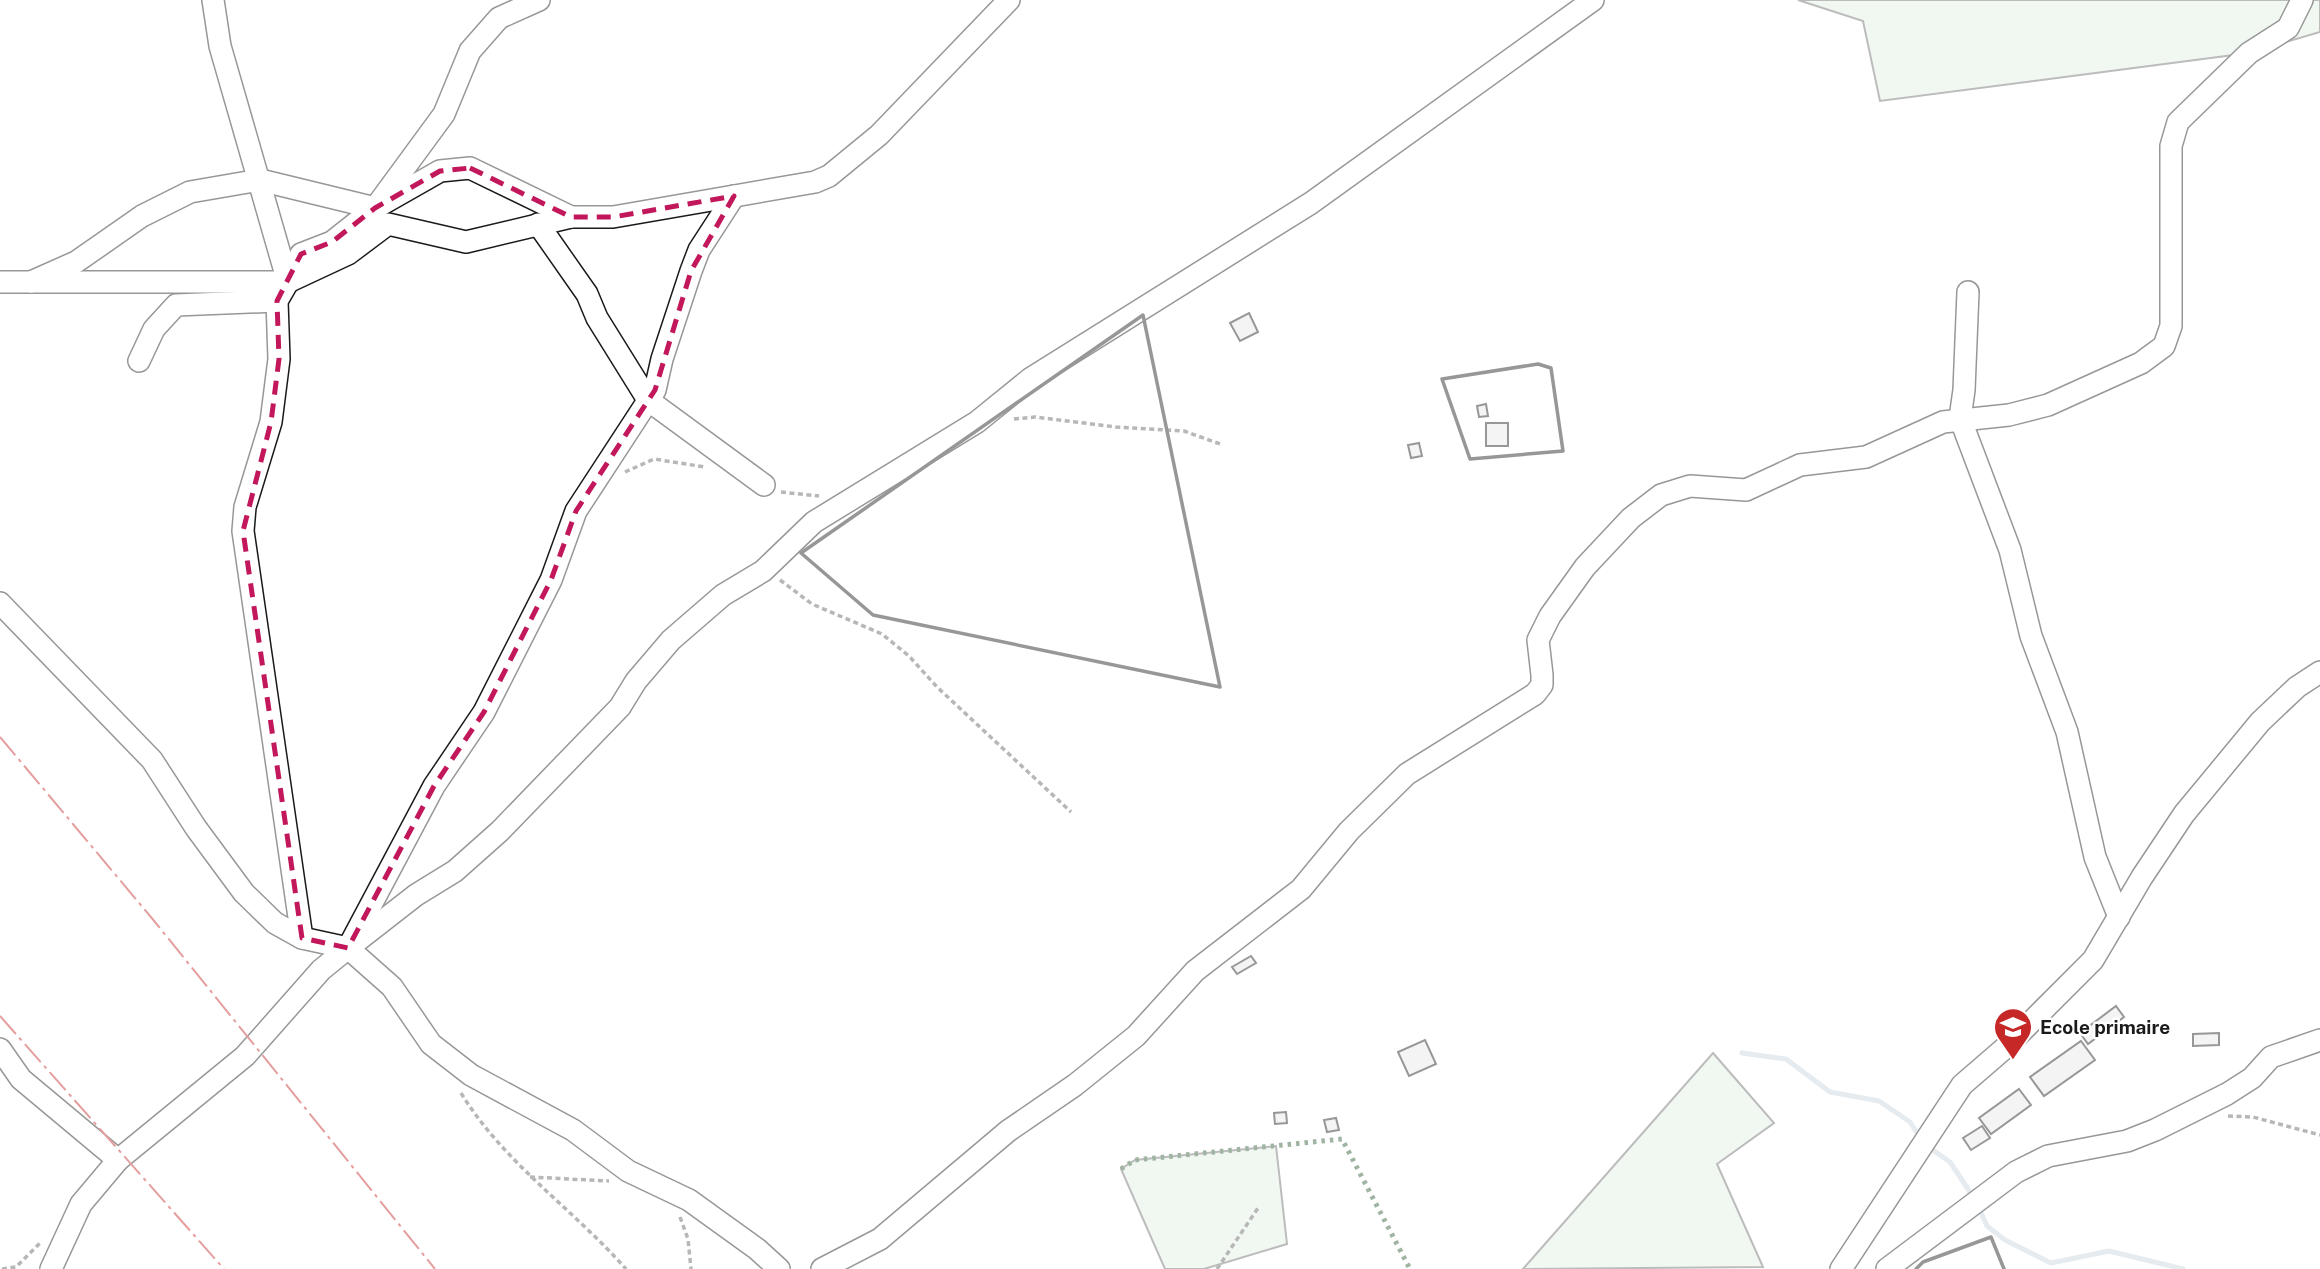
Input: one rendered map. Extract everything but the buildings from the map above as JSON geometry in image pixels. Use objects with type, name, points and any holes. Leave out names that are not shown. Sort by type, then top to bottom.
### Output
[{"type":"street","points":[[213,0],[223,58],[288,282]]},
{"type":"street","points":[[374,208],[444,114],[470,51],[499,18],[539,0]]},
{"type":"street","points":[[0,282],[164,279],[288,282],[348,254],[388,223],[466,242],[571,217],[613,217],[786,189],[830,176],[878,135],[1009,0]]},
{"type":"street","points":[[51,1269],[80,1204],[118,1160],[245,1056],[321,970],[416,895],[455,871],[500,831],[613,716],[636,681],[671,640],[723,594],[764,571],[814,522],[976,422],[1030,379],[1311,202],[1593,0]]},
{"type":"street","points":[[822,1269],[880,1239],[1008,1131],[1075,1085],[1136,1036],[1195,971],[1301,890],[1349,831],[1407,774],[1535,694],[1542,685],[1538,640],[1550,617],[1585,567],[1631,518],[1661,495],[1690,486],[1746,490],[1800,465],[1866,457],[1943,422],[1960,418],[2009,415],[2048,405],[2141,363],[2164,346],[2171,326],[2171,146],[2178,122],[2241,60],[2288,28],[2302,0]]},
{"type":"street","points":[[302,938],[243,531],[245,507],[271,422],[279,359],[277,301],[301,254],[332,242],[374,208],[440,172],[470,168],[571,217]]},
{"type":"street","points":[[31,282],[76,261],[142,216],[190,192],[260,180],[374,208]]},
{"type":"street","points":[[348,948],[434,786],[484,712],[551,580],[576,511],[655,390],[662,359],[699,250],[734,196]]},
{"type":"street","points":[[538,224],[587,295],[597,318],[648,400],[764,485]]},
{"type":"street","points":[[1968,292],[1964,390],[1960,418],[2010,550],[2031,636],[2067,732],[2095,857],[2119,917]]},
{"type":"street","points":[[139,361],[154,329],[176,304],[277,301]]},
{"type":"street","points":[[0,603],[152,760],[196,828],[244,893],[275,923],[302,938],[348,948],[392,987],[431,1044],[471,1075],[573,1130],[628,1171],[689,1200],[757,1249],[779,1269]]},
{"type":"street","points":[[1841,1269],[1962,1085],[2006,1047],[2084,970],[2184,814],[2260,722],[2297,687],[2320,672]]},
{"type":"street","points":[[1887,1269],[2016,1172],[2048,1156],[2127,1141],[2191,1114],[2252,1078],[2271,1057],[2320,1040]]},
{"type":"street","points":[[0,1049],[21,1079],[118,1160]]},
{"type":"street","points":[[862,1269],[880,1239]]},
{"type":"path","points":[[1012,419],[1035,417],[1116,427],[1184,431],[1220,444]]},
{"type":"path","points":[[764,571],[812,604],[882,634],[909,656],[937,687],[1071,812]]},
{"type":"path","points":[[458,1088],[514,1163],[589,1227],[626,1269]]},
{"type":"path","points":[[2191,1114],[2253,1117],[2320,1135]]},
{"type":"path","points":[[530,1177],[615,1182]]},
{"type":"path","points":[[1217,1269],[1258,1208]]},
{"type":"path","points":[[679,1215],[688,1239],[691,1269]]},
{"type":"highlighted area","points":[[470,168],[571,217],[613,217],[734,196],[691,271],[655,390],[576,511],[551,580],[484,712],[434,786],[348,948],[302,938],[243,531],[271,422],[279,359],[277,301],[301,254],[332,242],[375,208],[440,171]]},
{"type":"green space","points":[[1798,0],[2320,0],[2320,32],[2249,53],[1880,101],[1863,21]]},
{"type":"green space","points":[[1713,1053],[1774,1123],[1717,1164],[1763,1267],[1523,1269]]},
{"type":"green space","points":[[1276,1146],[1287,1244],[1204,1269],[1165,1269],[1121,1169],[1135,1160]]},
{"type":"waterway","points":[[1742,1053],[1786,1059],[1830,1092],[1879,1101],[1910,1122],[1921,1139]]},
{"type":"waterway","points":[[1927,1146],[1950,1162],[1974,1198]]},
{"type":"waterway","points":[[1978,1206],[1987,1226],[2005,1240],[2051,1263],[2109,1251],[2183,1269]]},
{"type":"hedge","points":[[1121,1169],[1135,1160],[1342,1139],[1410,1269]]},
{"type":"wall","points":[[1143,315],[1220,687],[873,615],[801,553],[1143,315]]},
{"type":"wall","points":[[1538,364],[1551,368],[1563,451],[1470,459],[1442,379],[1538,364]]},
{"type":"wall","points":[[1916,1269],[1923,1262],[1991,1237],[2004,1269]]},
{"type":"power","points":[[0,737],[155,922],[435,1269]]},
{"type":"power","points":[[0,1016],[224,1269]]},
{"type":"place","name":"Ecole primaire","points":[[2013,1061]]}]
